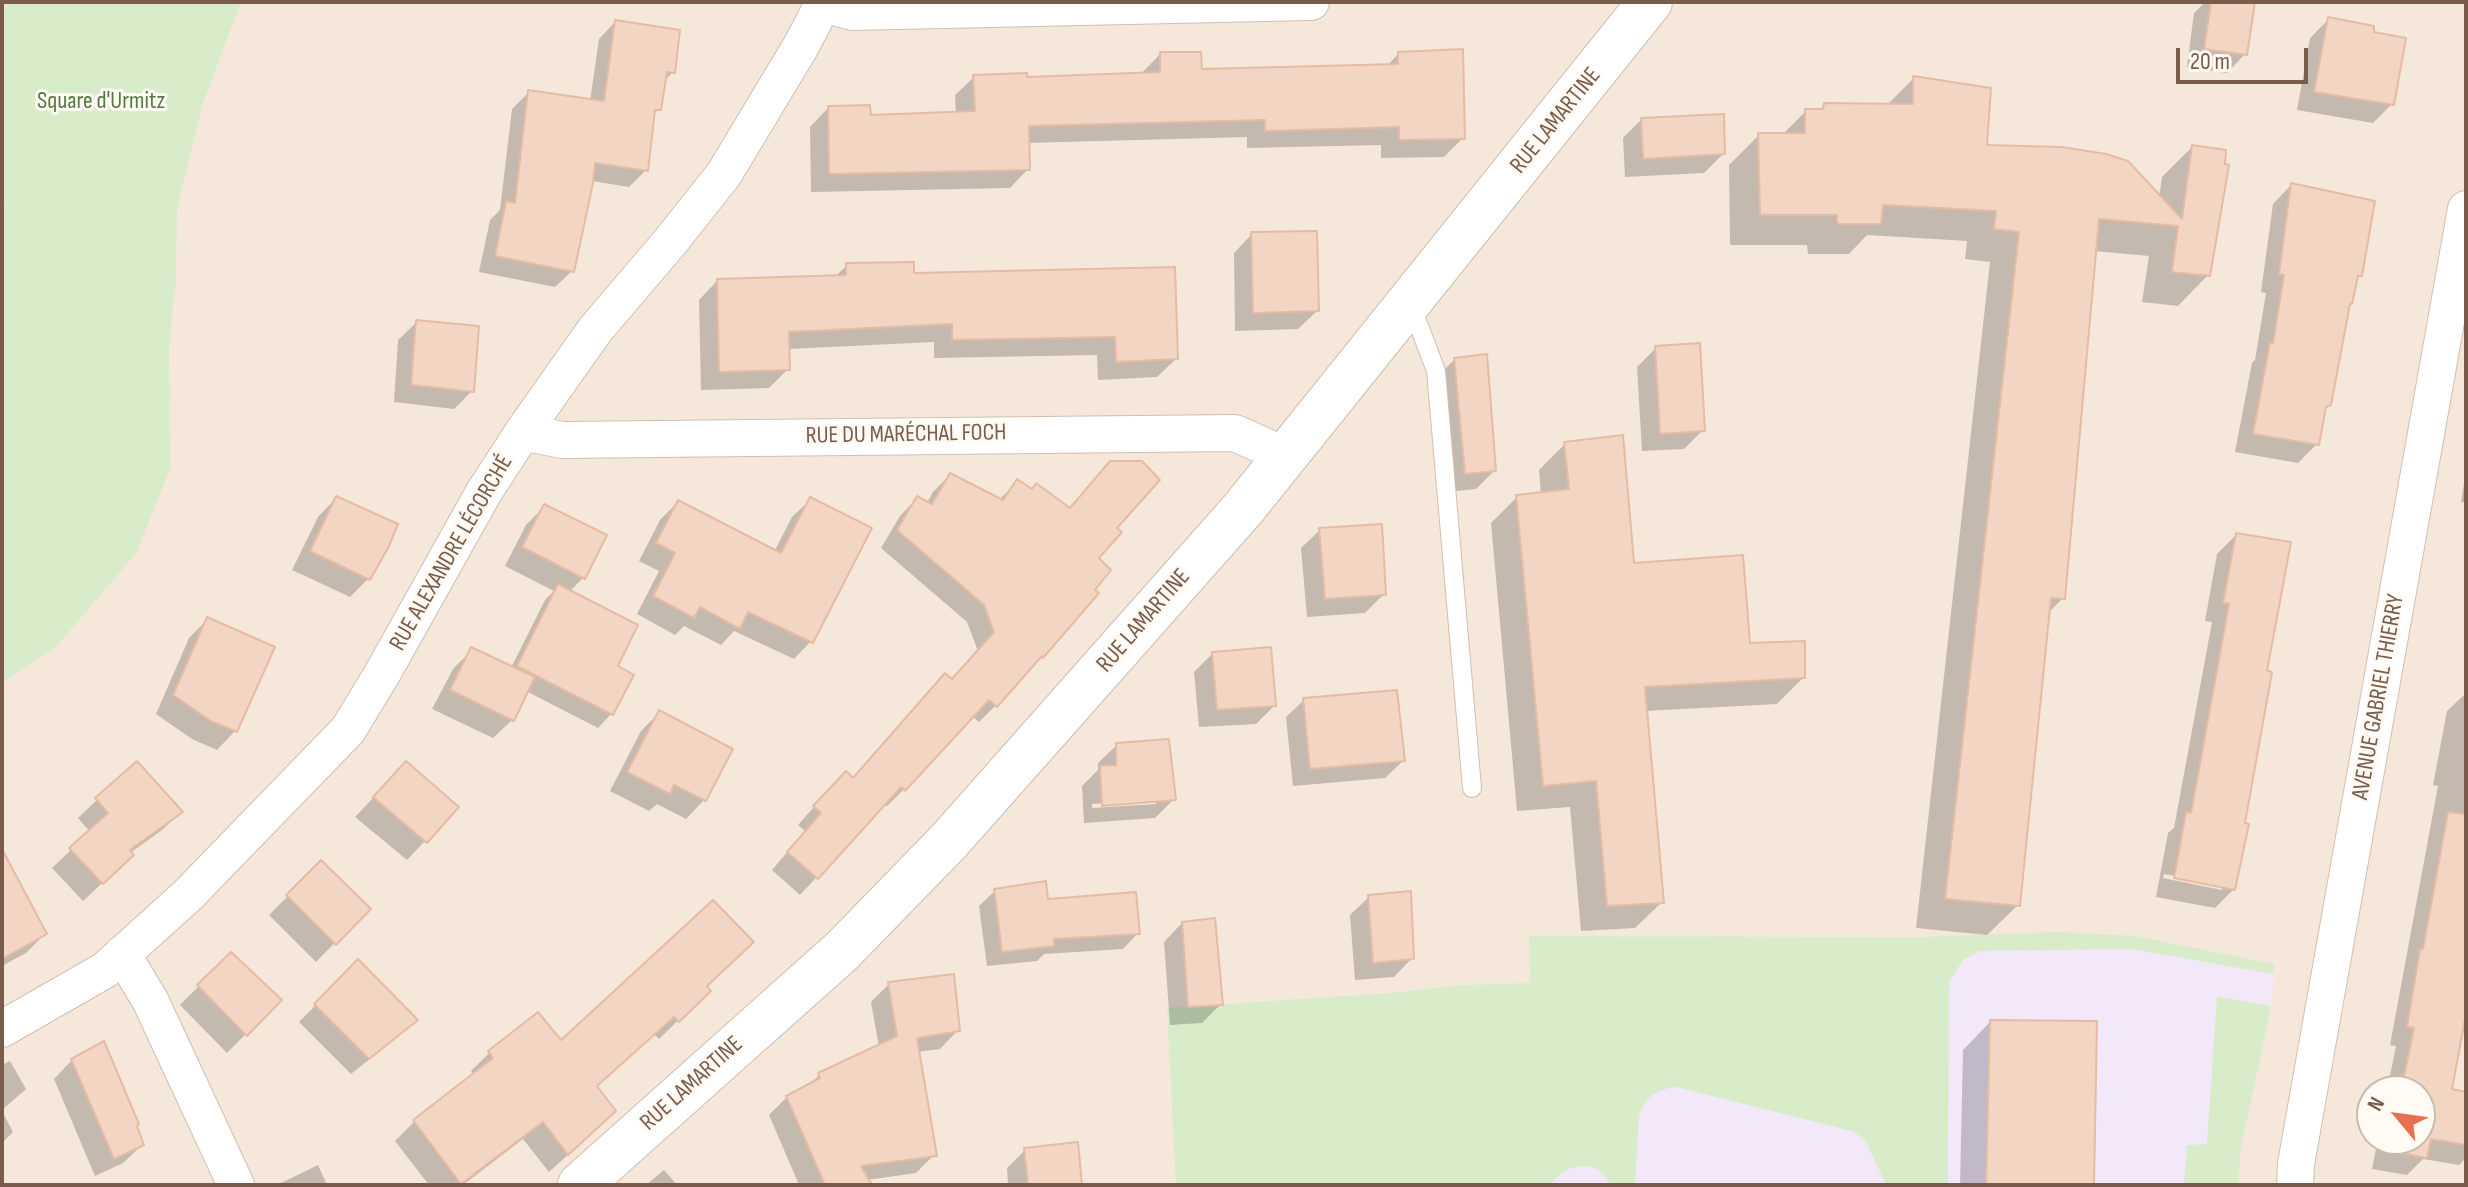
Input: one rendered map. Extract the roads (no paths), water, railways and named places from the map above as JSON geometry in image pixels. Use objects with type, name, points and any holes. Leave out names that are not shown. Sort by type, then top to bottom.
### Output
[{"type":"street","points":[[824,3],[853,12],[1311,2]]},
{"type":"street","name":"RUE ALEXANDRE LÉCORCHÉ","points":[[2,1029],[105,970],[188,895],[348,730],[484,492],[523,432],[595,330],[724,174],[824,3]]},
{"type":"street","name":"RUE LAMARTINE","points":[[580,1185],[842,951],[949,841],[1243,509],[1411,302],[1636,6]]},
{"type":"street","name":"AVENUE GABRIEL THIERRY","points":[[2295,1185],[2296,1164],[2466,209]]},
{"type":"street","name":"RUE DU MARÉCHAL FOCH","points":[[523,432],[562,440],[1235,433],[1284,455]]},
{"type":"street","points":[[122,954],[150,1000],[236,1185]]},
{"type":"lane","points":[[1411,302],[1436,371],[1472,788]]},
{"type":"park label","name":"Square d'Urmitz","points":[[101,102]]}]
